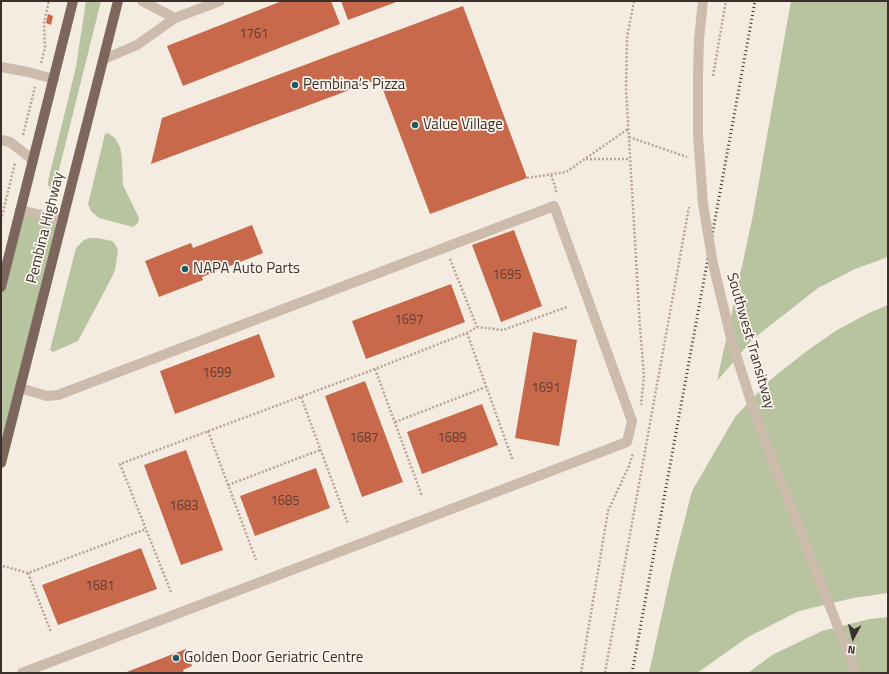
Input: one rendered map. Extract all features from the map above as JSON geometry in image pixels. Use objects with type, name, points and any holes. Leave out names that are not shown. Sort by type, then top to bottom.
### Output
[{"type":"main road","name":"Pembina Highway","points":[[1,287],[73,1]]},
{"type":"main road","name":"Pembina Highway","points":[[1,463],[118,1]]},
{"type":"lane","points":[[142,1],[175,18]]},
{"type":"lane","points":[[104,59],[137,45],[175,18],[220,1]]},
{"type":"lane","name":"Southwest Transitway","points":[[703,1],[699,39],[698,135],[703,204],[713,264],[732,342],[756,417],[856,673]]},
{"type":"lane","points":[[1,67],[54,79]]},
{"type":"lane","points":[[1,140],[10,142],[33,160]]},
{"type":"lane","points":[[20,388],[47,396],[58,395],[554,206],[632,421],[627,442],[22,673]]},
{"type":"lane","points":[[20,210],[63,220]]},
{"type":"path","points":[[1,220],[45,48],[44,23],[49,1]]},
{"type":"path","points":[[634,1],[627,38],[626,88],[644,376],[640,410]]},
{"type":"path","points":[[713,77],[726,1]]},
{"type":"path","points":[[527,178],[566,172],[628,129]]},
{"type":"path","points":[[629,137],[691,158]]},
{"type":"path","points":[[586,159],[630,159]]},
{"type":"path","points":[[550,174],[556,189],[554,206]]},
{"type":"path","points":[[605,673],[690,200]]},
{"type":"path","points":[[445,247],[478,327]]},
{"type":"path","points":[[171,592],[120,464],[375,369],[467,333],[478,327],[503,330],[567,307]]},
{"type":"path","points":[[467,333],[513,461]]},
{"type":"path","points":[[375,369],[422,496]]},
{"type":"path","points":[[395,422],[486,387]]},
{"type":"path","points":[[300,397],[348,524]]},
{"type":"path","points":[[208,431],[256,560]]},
{"type":"path","points":[[581,673],[608,511],[629,466],[635,448]]},
{"type":"path","points":[[228,484],[320,450]]},
{"type":"path","points":[[3,566],[28,573],[146,529]]},
{"type":"path","points":[[28,573],[51,632]]},
{"type":"green space","points":[[86,1],[101,1],[54,190],[50,189],[48,184],[49,177],[76,67]]},
{"type":"green space","points":[[791,1],[888,1],[888,257],[855,269],[818,288],[753,339],[717,381],[753,215]]},
{"type":"green space","points":[[108,133],[115,138],[120,147],[123,185],[139,218],[138,223],[133,227],[99,218],[91,211],[88,204],[105,134]]},
{"type":"green space","points":[[20,210],[63,220],[1,463],[1,287]]},
{"type":"green space","points":[[90,238],[112,241],[115,244],[118,250],[115,270],[78,341],[53,352],[50,350],[76,248],[84,240]]},
{"type":"green space","points":[[888,305],[888,593],[853,598],[799,611],[748,637],[697,673],[649,673],[672,569],[692,491],[735,417],[769,381],[804,353],[837,330]]},
{"type":"green space","points":[[888,617],[888,673],[748,673],[772,655],[822,631],[870,619]]},
{"type":"building","points":[[282,1],[331,1],[340,24],[183,86],[167,46]]},
{"type":"building","points":[[341,1],[399,1],[348,20]]},
{"type":"building","points":[[463,6],[527,178],[430,214],[379,79],[151,164],[162,118]]},
{"type":"building","points":[[48,14],[53,16],[51,25],[46,23]]},
{"type":"building","name":"NAPA Auto Parts","points":[[252,225],[263,253],[202,277],[203,280],[159,297],[145,261],[191,243],[193,248]]},
{"type":"building","points":[[514,230],[542,306],[501,322],[472,245]]},
{"type":"building","points":[[451,284],[465,322],[366,359],[352,321]]},
{"type":"building","points":[[533,332],[577,340],[559,446],[515,438]]},
{"type":"building","points":[[259,334],[275,377],[175,414],[160,371]]},
{"type":"building","points":[[365,381],[403,482],[362,497],[325,396]]},
{"type":"building","points":[[482,404],[498,445],[422,474],[407,432]]},
{"type":"building","points":[[186,450],[223,550],[181,565],[144,465]]},
{"type":"building","points":[[316,468],[330,508],[255,536],[240,496]]},
{"type":"building","points":[[141,548],[157,589],[58,625],[42,585]]},
{"type":"building","name":"Golden Door Geriatric Centre","points":[[186,649],[192,666],[183,670],[184,673],[124,673]]},
{"type":"railway","points":[[632,673],[755,1]]},
{"type":"place","name":"Pembina’s Pizza","points":[[295,85]]},
{"type":"place","name":"Value Village","points":[[415,125]]},
{"type":"place","name":"NAPA Auto Parts","points":[[185,269]]},
{"type":"place","name":"Golden Door Geriatric Centre","points":[[176,658]]}]
